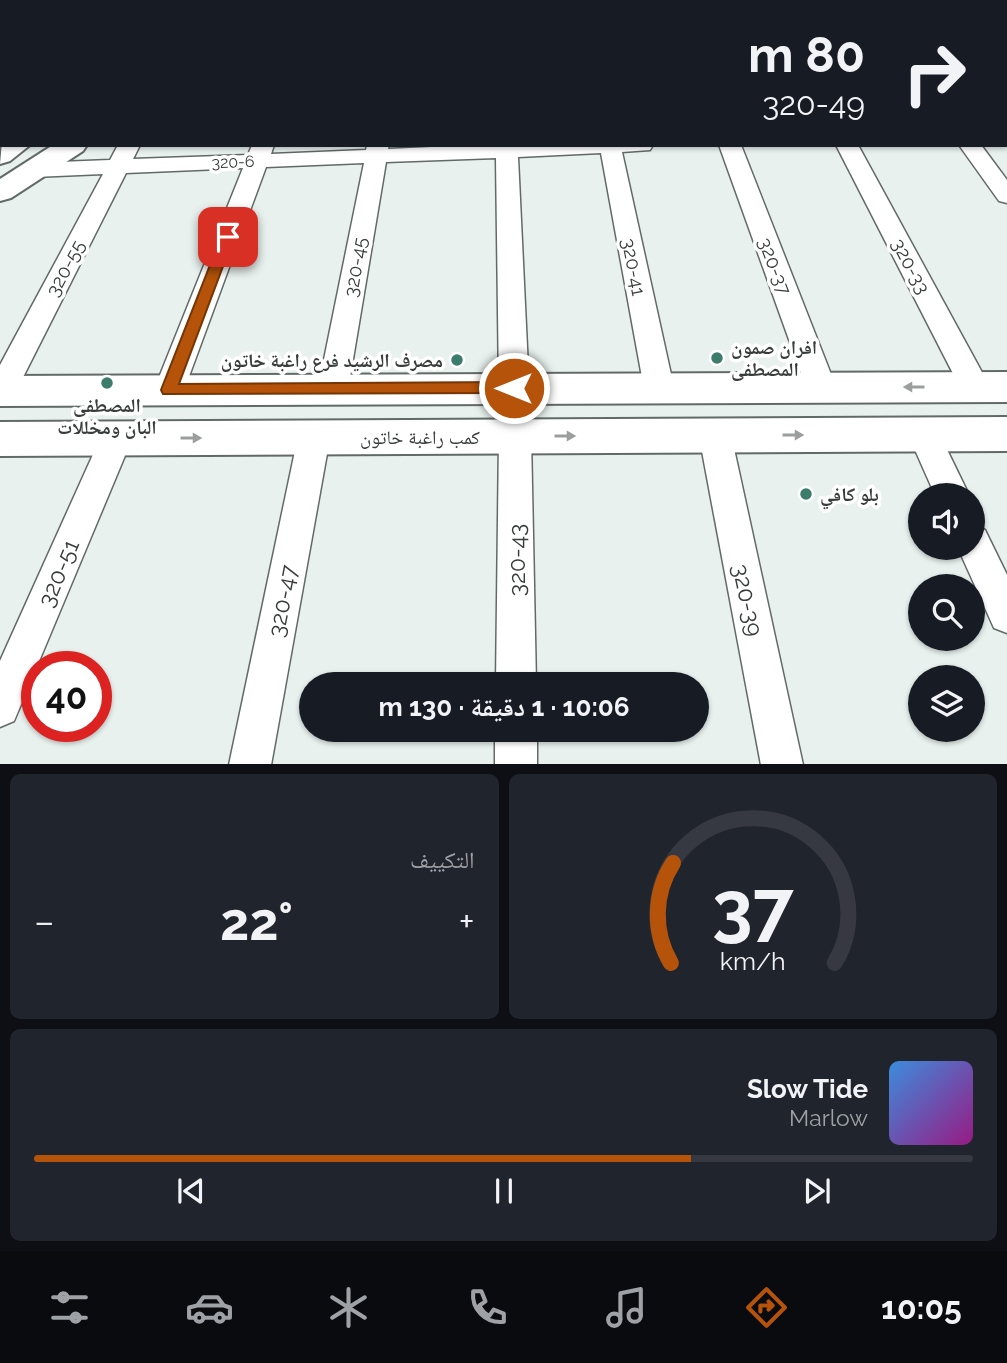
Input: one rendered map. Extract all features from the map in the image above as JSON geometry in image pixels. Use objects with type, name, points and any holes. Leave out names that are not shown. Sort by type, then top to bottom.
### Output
[{"type":"main road","points":[[0,192],[70,147]]},
{"type":"main road","points":[[0,391],[991,387]]},
{"type":"main road","name":"كمب راغبة خاتون","points":[[0,439],[1007,434]]},
{"type":"street","name":"320-6","points":[[34,170],[123,156],[558,147]]},
{"type":"street","name":"320-41","points":[[610,147],[659,388]]},
{"type":"street","name":"320-37","points":[[731,147],[821,387]]},
{"type":"street","name":"320-33","points":[[848,147],[991,387]]},
{"type":"street","points":[[971,147],[1007,196]]},
{"type":"street","points":[[507,148],[514,388]]},
{"type":"street","name":"320-45","points":[[333,389],[377,151]]},
{"type":"street","points":[[169,390],[260,153]]},
{"type":"street","name":"320-55","points":[[0,391],[123,156]]},
{"type":"street","points":[[924,434],[946,483]]},
{"type":"street","name":"320-39","points":[[715,435],[782,764]]},
{"type":"street","name":"320-43","points":[[515,436],[516,672]]},
{"type":"street","name":"320-47","points":[[250,764],[314,438]]},
{"type":"street","name":"320-51","points":[[0,706],[116,439]]},
{"type":"street","points":[[982,560],[1007,615]]},
{"type":"street","points":[[516,742],[516,764]]},
{"type":"place","name":"افران صمون المصطفى","points":[[717,358]]},
{"type":"place","name":"مصرف الرشيد فرع راغبة خاتون","points":[[457,360]]},
{"type":"place","name":"المصطفى البان ومخللات","points":[[107,383]]},
{"type":"place","name":"بلو كافي","points":[[806,494]]},
{"type":"route","points":[[228,237],[169,390],[514,388]]}]
